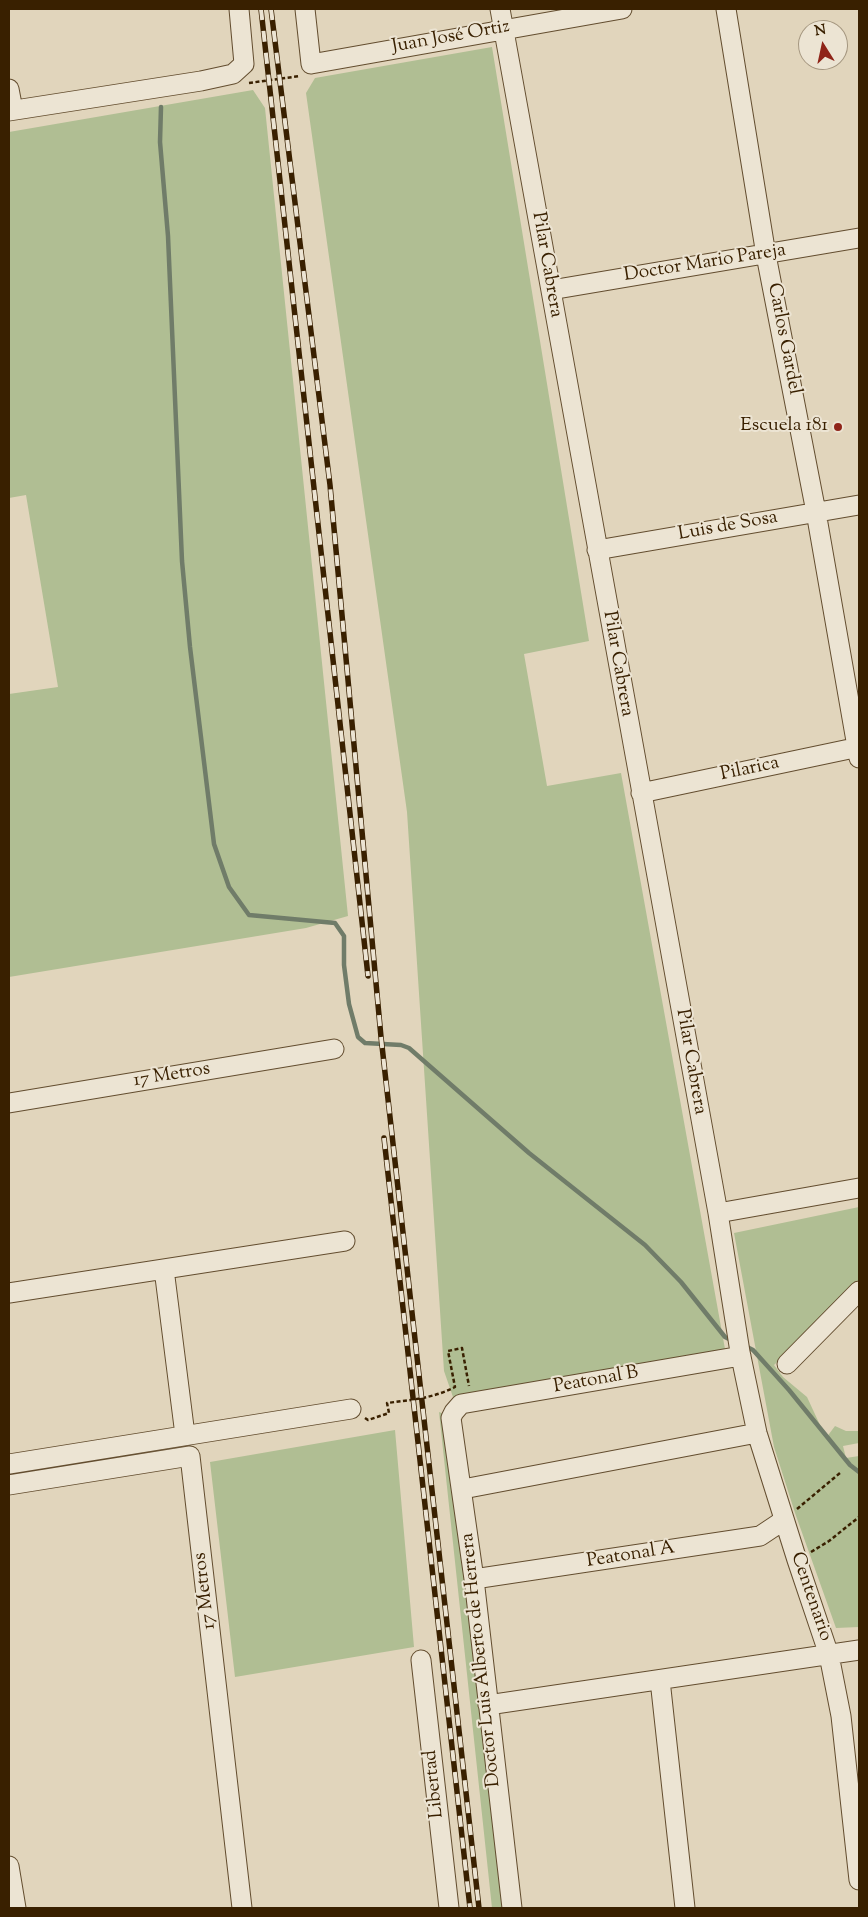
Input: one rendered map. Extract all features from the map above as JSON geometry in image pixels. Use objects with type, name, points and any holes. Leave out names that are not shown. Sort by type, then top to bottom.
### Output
[{"type":"street","points":[[9,89],[11,110],[201,81],[233,74],[244,64],[239,9]]},
{"type":"street","points":[[304,9],[310,64]]},
{"type":"street","name":"Pilar Cabrera","points":[[500,9],[640,793],[718,1214],[735,1319]]},
{"type":"street","name":"Juan José Ortiz","points":[[310,64],[622,9]]},
{"type":"street","name":"Carlos Gardel","points":[[726,9],[766,255],[816,512],[859,750]]},
{"type":"street","name":"Doctor Mario Pareja","points":[[551,290],[859,238]]},
{"type":"street","name":"Luis de Sosa","points":[[597,550],[859,504]]},
{"type":"street","name":"Pilarica","points":[[640,793],[859,750]]},
{"type":"street","name":"17 Metros","points":[[9,1103],[334,1049]]},
{"type":"street","points":[[718,1214],[859,1188]]},
{"type":"street","points":[[9,1293],[345,1241]]},
{"type":"street","points":[[164,1269],[185,1435]]},
{"type":"street","points":[[787,1364],[859,1292]]},
{"type":"street","name":"Centenario","points":[[735,1319],[740,1354],[757,1433],[829,1655],[841,1716],[859,1880]]},
{"type":"street","name":"Peatonal B","points":[[454,1412],[461,1404],[740,1354]]},
{"type":"street","points":[[9,1464],[351,1409]]},
{"type":"street","name":"Doctor Luis Alberto de Herrera","points":[[454,1412],[452,1418],[463,1489],[512,1908]]},
{"type":"street","points":[[463,1489],[757,1433]]},
{"type":"street","name":"17 Metros","points":[[9,1485],[190,1456],[242,1908]]},
{"type":"street","name":"Peatonal A","points":[[474,1579],[760,1536],[784,1520]]},
{"type":"street","points":[[488,1705],[859,1650]]},
{"type":"street","name":"Libertad","points":[[421,1660],[448,1908]]},
{"type":"street","points":[[660,1680],[685,1908]]},
{"type":"street","points":[[9,1866],[16,1908]]},
{"type":"path","points":[[242,84],[302,76],[310,64]]},
{"type":"path","points":[[351,1409],[368,1420],[389,1413],[388,1404],[422,1399],[444,1393],[455,1387],[448,1350],[462,1348],[472,1402]]},
{"type":"path","points":[[784,1520],[840,1473]]},
{"type":"path","points":[[797,1560],[829,1541],[859,1517]]},
{"type":"green space","points":[[492,47],[589,641],[524,654],[547,786],[621,773],[725,1349],[453,1397],[444,1371],[407,812],[306,93],[315,78]]},
{"type":"green space","points":[[253,90],[265,108],[348,916],[306,928],[9,977],[9,694],[58,687],[26,495],[9,498],[9,132]]},
{"type":"green space","points":[[859,1207],[859,1283],[774,1365],[783,1377],[807,1397],[826,1438],[835,1426],[846,1431],[859,1431],[859,1443],[843,1446],[846,1458],[859,1456],[859,1627],[836,1628],[795,1513],[774,1447],[734,1233]]},
{"type":"green space","points":[[439,1412],[444,1414],[455,1491],[503,1908],[492,1908]]},
{"type":"green space","points":[[395,1430],[414,1647],[235,1677],[210,1462]]},
{"type":"waterway","points":[[161,107],[160,142],[168,236],[182,561],[190,647],[214,844],[229,887],[249,915],[335,923],[344,936],[344,965],[349,1004],[358,1037],[365,1043],[401,1045],[409,1048],[529,1153],[645,1245],[681,1282],[725,1337],[733,1341]]},
{"type":"waterway","points":[[745,1346],[753,1350],[789,1390],[850,1465],[859,1472]]},
{"type":"railway","points":[[261,9],[368,976]]},
{"type":"railway","points":[[271,9],[330,485],[381,1037],[479,1908]]},
{"type":"railway","points":[[384,1138],[470,1908]]},
{"type":"place","name":"Escuela 181","points":[[838,427]]}]
